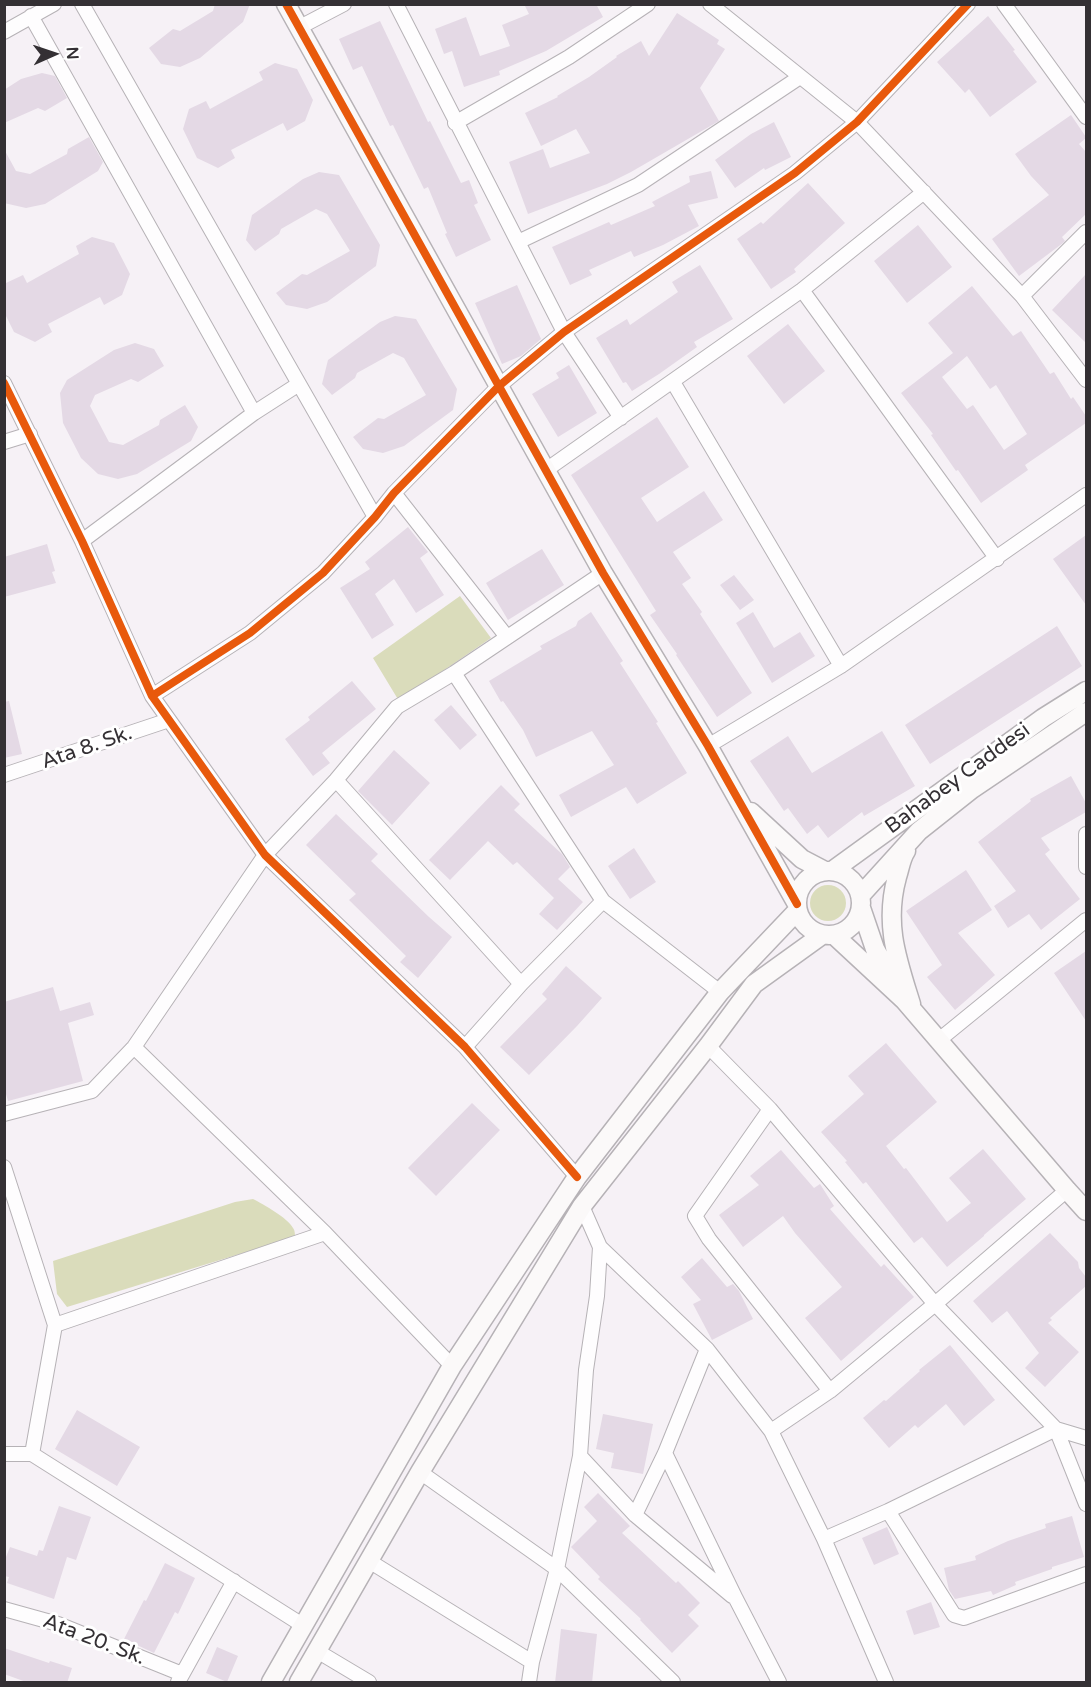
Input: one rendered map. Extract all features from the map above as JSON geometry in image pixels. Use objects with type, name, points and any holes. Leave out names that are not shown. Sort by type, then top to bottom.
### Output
[{"type":"street","points":[[4,32],[54,4]]},
{"type":"street","points":[[82,4],[375,517]]},
{"type":"street","points":[[286,4],[603,573],[741,802],[797,907],[801,919],[814,932],[828,935],[844,932],[858,918],[860,902]]},
{"type":"street","points":[[300,27],[344,4]]},
{"type":"street","points":[[396,4],[564,333],[621,418]]},
{"type":"street","points":[[455,123],[569,57],[648,4]]},
{"type":"street","points":[[710,4],[857,122],[1022,296],[1086,380]]},
{"type":"street","points":[[152,696],[250,633],[322,573],[375,517],[394,493],[499,386],[564,333],[795,173],[857,122],[968,4]]},
{"type":"street","points":[[1004,4],[1086,117]]},
{"type":"street","points":[[31,16],[254,413]]},
{"type":"street","points":[[518,242],[638,185],[800,77]]},
{"type":"street","points":[[546,470],[802,290],[924,192]]},
{"type":"street","points":[[1022,296],[1086,232]]},
{"type":"street","points":[[802,290],[997,558]]},
{"type":"street","points":[[673,382],[841,666]]},
{"type":"street","points":[[4,383],[82,541],[152,696],[265,855],[465,1047],[577,1177]]},
{"type":"street","points":[[82,541],[254,413],[299,384]]},
{"type":"street","points":[[4,442],[30,434]]},
{"type":"street","points":[[394,493],[507,637]]},
{"type":"street","points":[[708,746],[841,666],[1086,495]]},
{"type":"street","points":[[4,1114],[92,1090],[134,1047],[265,855],[336,780],[397,707],[454,673],[603,573]]},
{"type":"street","points":[[454,673],[603,901],[720,992]]},
{"type":"street","name":"Bahabey Caddesi","points":[[828,872],[1043,718],[1086,691]]},
{"type":"street","name":"Bahabey Caddesi","points":[[860,902],[919,831],[972,789],[1086,712]]},
{"type":"street","name":"Ata 8. Sk.","points":[[4,775],[169,720]]},
{"type":"street","points":[[336,780],[521,984]]},
{"type":"street","points":[[741,802],[801,859],[828,872],[842,874],[850,879],[856,887],[875,949],[908,1004]]},
{"type":"street","points":[[908,1004],[891,930],[891,904],[903,855],[919,831]]},
{"type":"street","points":[[1086,834],[1086,867]]},
{"type":"street","points":[[271,1683],[452,1366],[577,1177],[720,992],[797,907],[798,895],[802,886],[816,874],[828,872]]},
{"type":"street","points":[[465,1047],[521,984],[603,901]]},
{"type":"street","points":[[939,1040],[1086,920]]},
{"type":"street","points":[[828,935],[908,1004],[1086,1211]]},
{"type":"street","points":[[298,1683],[420,1472],[582,1206],[754,984],[828,935]]},
{"type":"street","points":[[708,1046],[770,1109],[934,1304],[1056,1429],[1086,1504]]},
{"type":"street","points":[[134,1047],[325,1233],[452,1366]]},
{"type":"street","points":[[770,1109],[695,1216],[709,1239],[830,1391]]},
{"type":"street","points":[[4,1167],[55,1325],[32,1454]]},
{"type":"street","points":[[771,1431],[830,1391],[1067,1190]]},
{"type":"street","points":[[582,1206],[600,1247],[707,1349],[771,1431],[824,1539],[885,1683]]},
{"type":"street","points":[[55,1325],[325,1233]]},
{"type":"street","points":[[529,1683],[532,1662],[557,1569],[580,1456],[586,1370],[597,1296],[600,1247]]},
{"type":"street","points":[[635,1515],[665,1453],[707,1349]]},
{"type":"street","points":[[824,1539],[888,1511],[1056,1429],[1086,1438]]},
{"type":"street","points":[[665,1453],[779,1683]]},
{"type":"street","points":[[4,1455],[32,1454],[304,1626]]},
{"type":"street","points":[[580,1456],[635,1515],[736,1599]]},
{"type":"street","points":[[420,1472],[557,1569],[672,1683]]},
{"type":"street","points":[[888,1511],[954,1615],[964,1618],[1086,1574]]},
{"type":"street","points":[[369,1561],[532,1662]]},
{"type":"street","points":[[180,1678],[234,1581]]},
{"type":"street","name":"Ata 20. Sk.","points":[[4,1609],[58,1624],[180,1678]]},
{"type":"street","points":[[317,1651],[369,1683]]},
{"type":"green space","points":[[460,596],[491,638],[399,701],[373,658]]},
{"type":"green space","points":[[828,885],[841,890],[846,903],[841,916],[828,921],[815,916],[810,903],[815,890]]},
{"type":"green space","points":[[253,1199],[286,1220],[294,1229],[295,1237],[67,1307],[57,1294],[53,1261],[235,1202]]},
{"type":"building","points":[[215,4],[250,4],[243,22],[200,58],[180,67],[161,64],[149,48],[173,29],[180,31],[213,11]]},
{"type":"building","points":[[524,4],[596,4],[603,17],[546,51],[499,71],[500,75],[464,87],[452,51],[444,54],[435,29],[466,17],[480,56],[510,46],[502,25],[529,14]]},
{"type":"building","points":[[677,13],[719,40],[717,44],[725,49],[700,88],[719,121],[607,184],[528,214],[509,162],[543,149],[550,168],[590,153],[576,129],[541,146],[525,113],[558,97],[641,41],[649,56]]},
{"type":"building","points":[[988,16],[1037,82],[990,117],[969,89],[965,93],[937,62]]},
{"type":"building","points":[[380,21],[428,122],[430,121],[461,183],[469,180],[478,203],[474,205],[491,240],[456,257],[428,187],[424,189],[393,125],[390,126],[362,66],[353,70],[339,39]]},
{"type":"building","points":[[275,63],[297,69],[313,100],[305,121],[287,131],[283,123],[231,150],[235,158],[218,168],[197,158],[183,129],[189,109],[206,101],[210,109],[263,80],[259,72]]},
{"type":"building","points":[[42,73],[55,76],[67,98],[45,111],[38,108],[4,123],[4,90],[21,79]]},
{"type":"building","points":[[1071,115],[1086,137],[1079,144],[1086,152],[1086,214],[1062,237],[1065,241],[1063,243],[1019,276],[992,239],[1049,195],[1015,154]]},
{"type":"building","points":[[774,122],[791,157],[765,170],[764,168],[735,188],[715,160],[751,134]]},
{"type":"building","points":[[89,137],[103,162],[98,171],[45,204],[26,208],[4,203],[4,149],[16,171],[30,174],[67,154],[68,149]]},
{"type":"building","points":[[711,171],[718,198],[688,205],[699,226],[634,257],[631,251],[589,270],[592,275],[570,285],[552,247],[609,222],[611,225],[655,206],[652,202],[690,182],[689,176]]},
{"type":"building","points":[[319,172],[339,175],[380,245],[376,266],[327,302],[307,309],[286,305],[276,293],[302,274],[307,275],[350,251],[327,214],[316,209],[281,229],[279,234],[255,251],[246,240],[252,215],[303,179]]},
{"type":"building","points":[[808,183],[845,223],[794,269],[796,272],[771,289],[737,239],[761,222],[763,224]]},
{"type":"building","points":[[918,225],[952,267],[907,303],[874,261]]},
{"type":"building","points":[[92,237],[114,243],[130,274],[122,295],[104,305],[100,297],[48,324],[52,332],[35,342],[14,332],[4,312],[6,283],[23,275],[27,283],[79,254],[76,246]]},
{"type":"building","points":[[700,265],[733,319],[694,342],[697,347],[632,391],[626,382],[623,383],[596,338],[627,319],[630,325],[678,292],[672,282]]},
{"type":"building","points":[[1086,274],[1086,343],[1052,310]]},
{"type":"building","points":[[517,285],[541,339],[521,356],[502,364],[475,303]]},
{"type":"building","points":[[972,286],[1013,336],[1021,331],[1050,374],[1054,372],[1071,399],[1073,397],[1086,416],[1086,423],[1025,465],[1028,470],[981,503],[901,393],[953,353],[928,323]],"holes":[[[967,356],[990,389],[996,385],[1027,434],[1004,450],[973,405],[967,409],[942,377]]]},
{"type":"building","points":[[395,316],[416,319],[457,389],[453,410],[404,446],[383,453],[363,449],[353,437],[378,418],[384,419],[426,395],[404,358],[393,353],[357,373],[355,378],[332,395],[322,384],[328,360],[380,322]]},
{"type":"building","points":[[788,324],[825,371],[784,404],[747,356]]},
{"type":"building","points":[[135,343],[154,349],[164,366],[138,382],[131,379],[95,395],[90,406],[109,442],[123,445],[159,425],[160,420],[185,405],[198,427],[191,441],[137,474],[118,479],[98,474],[81,458],[63,423],[60,393],[67,380],[114,350]]},
{"type":"building","points":[[569,365],[597,413],[558,437],[532,394],[559,378],[556,373]]},
{"type":"building","points":[[657,417],[689,467],[641,498],[657,522],[704,491],[723,520],[673,552],[691,578],[682,584],[752,693],[717,717],[650,615],[656,611],[571,475]]},
{"type":"building","points":[[408,527],[428,552],[420,558],[444,595],[416,613],[394,579],[375,594],[394,625],[372,639],[340,588],[370,569],[365,562]]},
{"type":"building","points":[[1086,535],[1086,605],[1053,559]]},
{"type":"building","points":[[47,544],[56,583],[4,597],[4,557]]},
{"type":"building","points":[[542,549],[564,585],[508,620],[486,583]]},
{"type":"building","points":[[734,575],[754,600],[740,610],[720,585]]},
{"type":"building","points":[[591,612],[623,661],[620,663],[687,773],[637,804],[626,787],[571,817],[559,795],[614,765],[592,731],[536,757],[523,730],[503,701],[501,702],[489,681],[542,649],[540,646],[576,626],[578,621]]},
{"type":"building","points":[[753,612],[774,648],[800,632],[815,656],[772,683],[736,623]]},
{"type":"building","points":[[1057,626],[1082,666],[930,764],[905,725]]},
{"type":"building","points":[[352,681],[376,709],[322,753],[330,763],[313,776],[285,739],[310,720],[308,717]]},
{"type":"building","points":[[9,701],[22,754],[4,758],[4,702]]},
{"type":"building","points":[[451,705],[477,735],[460,750],[434,720]]},
{"type":"building","points":[[882,731],[915,786],[864,816],[862,812],[828,838],[818,825],[807,834],[788,808],[784,811],[750,761],[788,736],[812,773]]},
{"type":"building","points":[[394,750],[430,783],[392,825],[358,791]]},
{"type":"building","points":[[1071,776],[1086,803],[1086,812],[1041,838],[1050,850],[1045,854],[1080,899],[1041,930],[1029,914],[1008,928],[994,906],[1016,891],[978,842],[1031,801],[1030,799]]},
{"type":"building","points":[[501,785],[520,804],[514,810],[562,854],[570,867],[558,879],[583,902],[557,930],[539,914],[554,898],[517,862],[513,865],[488,841],[450,880],[429,860]]},
{"type":"building","points":[[336,814],[378,854],[371,861],[452,937],[418,978],[400,962],[406,956],[349,900],[356,894],[306,845]]},
{"type":"building","points":[[634,848],[656,882],[630,899],[608,866]]},
{"type":"building","points":[[966,870],[992,910],[958,933],[995,975],[955,1010],[927,977],[942,965],[906,911]]},
{"type":"building","points":[[1086,951],[1086,1021],[1054,973]]},
{"type":"building","points":[[566,966],[602,998],[529,1075],[500,1047],[547,999],[542,994]]},
{"type":"building","points":[[53,987],[60,1011],[90,1002],[94,1015],[68,1023],[83,1081],[8,1101],[4,1087],[4,1002]]},
{"type":"building","points":[[886,1043],[937,1102],[886,1146],[904,1169],[906,1168],[947,1222],[971,1203],[949,1178],[983,1149],[1026,1199],[947,1267],[922,1237],[914,1243],[866,1182],[863,1184],[845,1162],[847,1161],[821,1132],[864,1094],[848,1076]]},
{"type":"building","points":[[472,1103],[500,1130],[436,1196],[408,1168]]},
{"type":"building","points":[[781,1150],[814,1188],[820,1184],[834,1206],[830,1209],[881,1267],[884,1264],[914,1297],[841,1361],[805,1318],[842,1287],[783,1216],[743,1247],[719,1215],[759,1185],[750,1176]]},
{"type":"building","points":[[1050,1233],[1078,1262],[1079,1268],[1086,1277],[1086,1286],[1050,1318],[1052,1320],[1048,1323],[1079,1352],[1045,1387],[1025,1368],[1039,1353],[1007,1311],[992,1323],[973,1301]]},
{"type":"building","points":[[702,1258],[727,1287],[733,1284],[739,1291],[753,1319],[712,1340],[693,1304],[701,1300],[681,1277]]},
{"type":"building","points":[[950,1345],[995,1400],[964,1426],[946,1404],[918,1428],[915,1425],[889,1448],[863,1418]]},
{"type":"building","points":[[77,1410],[140,1447],[117,1486],[55,1449]]},
{"type":"building","points":[[603,1414],[653,1424],[643,1474],[611,1468],[614,1453],[596,1449]]},
{"type":"building","points":[[598,1493],[630,1526],[622,1533],[700,1603],[688,1615],[699,1626],[672,1653],[641,1619],[598,1579],[600,1577],[571,1547],[597,1521],[584,1507]]},
{"type":"building","points":[[59,1506],[91,1517],[76,1560],[67,1557],[54,1599],[7,1583],[9,1577],[4,1576],[4,1562],[10,1547],[37,1556],[39,1550],[43,1551]]},
{"type":"building","points":[[1072,1516],[1084,1557],[1015,1582],[1016,1585],[993,1595],[991,1591],[955,1599],[949,1590],[944,1568],[976,1560],[975,1556],[1008,1541],[1046,1528],[1045,1524]]},
{"type":"building","points":[[887,1527],[899,1554],[874,1565],[862,1538]]},
{"type":"building","points":[[165,1563],[195,1578],[178,1614],[175,1612],[154,1653],[124,1639]]},
{"type":"building","points":[[931,1602],[940,1627],[914,1635],[906,1611]]},
{"type":"building","points":[[561,1629],[597,1634],[592,1683],[555,1683]]},
{"type":"building","points":[[217,1647],[238,1656],[227,1682],[206,1673]]},
{"type":"building","points":[[4,1648],[72,1668],[67,1683],[29,1683],[4,1674]]},
{"type":"cycle path","points":[[286,4],[603,573],[708,746],[797,904]]},
{"type":"cycle path","points":[[152,696],[250,633],[323,573],[394,493],[499,386],[564,332],[795,173],[857,122],[968,4]]},
{"type":"cycle path","points":[[4,383],[82,541],[152,696],[265,855],[465,1047],[577,1177]]}]
